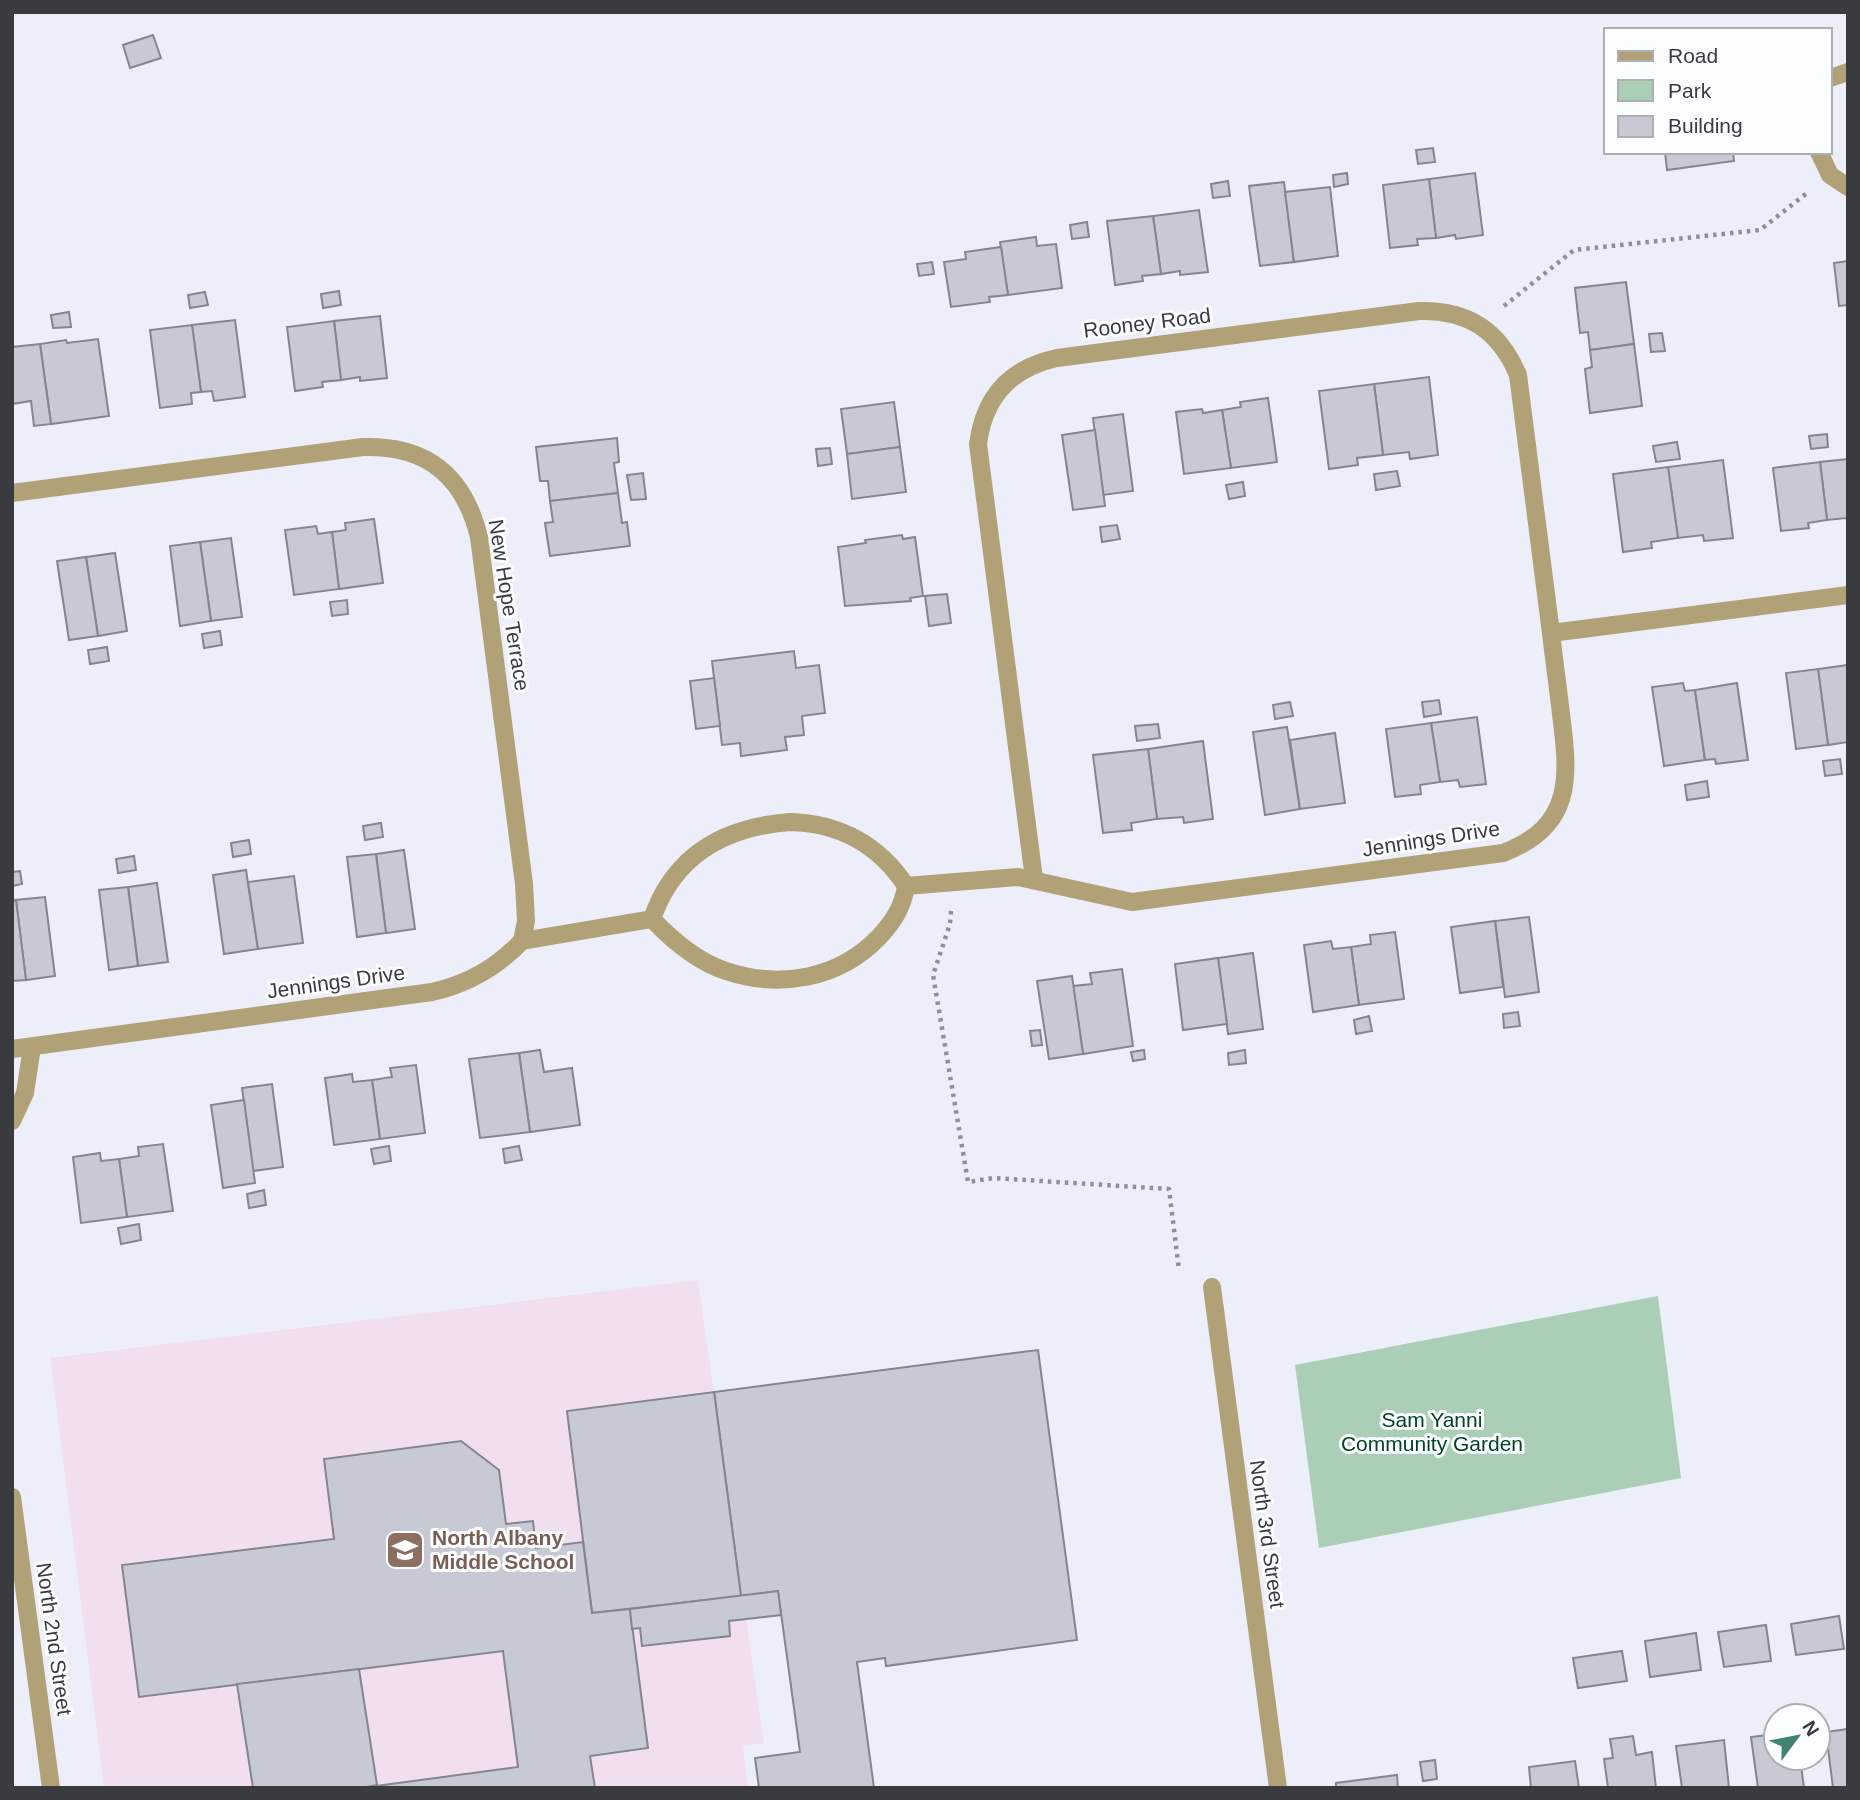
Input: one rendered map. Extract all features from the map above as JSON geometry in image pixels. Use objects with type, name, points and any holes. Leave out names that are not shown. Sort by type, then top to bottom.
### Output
[{"type":"street","points":[[1820,154],[1830,175],[1848,187]]},
{"type":"street","name":"Rooney Road","points":[[1034,879],[979,452],[980,428],[985,413],[1002,387],[1027,367],[1058,358],[1419,311],[1450,313],[1480,325],[1503,347],[1518,375],[1551,633]]},
{"type":"street","name":"New Hope Terrace","points":[[12,493],[363,447],[399,449],[432,463],[446,474],[468,503],[480,537],[524,884],[526,920],[522,941]]},
{"type":"street","points":[[1551,633],[1848,595]]},
{"type":"street","name":"Jennings Drive","points":[[906,886],[1008,878],[1034,879],[1119,901],[1143,901],[1488,857],[1518,848],[1532,839],[1553,816],[1566,779],[1566,755],[1551,633]]},
{"type":"street","points":[[808,822],[841,831],[861,840],[879,854],[895,869],[906,886],[898,913],[868,948],[852,960],[834,968],[797,979],[771,980],[726,971],[703,961],[665,934],[652,919],[658,901],[681,869],[696,855],[716,840],[742,829],[765,824],[808,822]]},
{"type":"street","points":[[522,941],[652,919]]},
{"type":"street","name":"Jennings Drive","points":[[12,1049],[442,989],[475,978],[509,955],[522,941]]},
{"type":"street","points":[[12,1121],[23,1101],[32,1046]]},
{"type":"street","name":"North 3rd Street","points":[[1212,1287],[1278,1788]]},
{"type":"street","name":"North 2nd Street","points":[[12,1497],[51,1788]]},
{"type":"path","points":[[1480,325],[1574,250],[1760,230],[1830,175]]},
{"type":"path","points":[[953,882],[950,924],[933,975],[968,1182],[993,1178],[1169,1189],[1179,1270]]},
{"type":"shaded area","name":"North Albany Middle School","points":[[698,1280],[764,1743],[743,1746],[748,1788],[104,1788],[50,1358]]},
{"type":"green space","name":"Sam Yanni Community Garden","points":[[1658,1296],[1681,1478],[1319,1548],[1295,1365]]},
{"type":"building","points":[[153,35],[161,58],[130,68],[123,45]]},
{"type":"building","points":[[1433,148],[1435,162],[1418,164],[1416,150]]},
{"type":"building","points":[[1665,154],[1733,154],[1734,161],[1667,170]]},
{"type":"building","points":[[1347,173],[1348,184],[1334,187],[1333,175]]},
{"type":"building","points":[[1475,173],[1483,235],[1456,239],[1455,235],[1436,238],[1429,179]]},
{"type":"building","points":[[1429,179],[1436,238],[1417,239],[1418,245],[1390,248],[1383,185]]},
{"type":"building","points":[[1228,181],[1230,196],[1213,198],[1211,184]]},
{"type":"building","points":[[1284,182],[1294,262],[1260,266],[1249,186]]},
{"type":"building","points":[[1330,187],[1338,256],[1294,262],[1285,192]]},
{"type":"building","points":[[1199,210],[1208,272],[1180,275],[1180,271],[1161,274],[1153,216]]},
{"type":"building","points":[[1153,216],[1161,274],[1142,276],[1143,281],[1115,285],[1107,221]]},
{"type":"building","points":[[1087,222],[1089,237],[1072,239],[1070,225]]},
{"type":"building","points":[[1036,237],[1037,246],[1056,244],[1062,288],[1008,295],[1000,242]]},
{"type":"building","points":[[1001,247],[1008,295],[989,297],[990,302],[951,307],[944,262],[966,259],[965,252]]},
{"type":"building","points":[[1848,261],[1848,305],[1839,306],[1834,263]]},
{"type":"building","points":[[932,262],[934,274],[919,276],[917,264]]},
{"type":"building","points":[[1626,282],[1634,344],[1590,350],[1588,332],[1580,333],[1575,288]]},
{"type":"building","points":[[339,291],[341,305],[323,308],[321,294]]},
{"type":"building","points":[[205,292],[208,305],[190,308],[188,295]]},
{"type":"building","points":[[69,312],[71,327],[53,328],[51,315]]},
{"type":"building","points":[[380,316],[387,378],[360,381],[360,377],[341,380],[334,321]]},
{"type":"building","points":[[235,320],[245,397],[214,401],[212,391],[201,392],[192,325]]},
{"type":"building","points":[[334,321],[341,380],[322,382],[323,387],[295,391],[287,327]]},
{"type":"building","points":[[192,325],[201,392],[191,393],[192,404],[160,408],[150,330]]},
{"type":"building","points":[[1662,333],[1665,351],[1651,352],[1649,334]]},
{"type":"building","points":[[98,339],[109,416],[51,424],[40,344]]},
{"type":"building","points":[[40,344],[51,424],[34,426],[31,401],[12,404],[12,347]]},
{"type":"building","points":[[1634,344],[1642,406],[1590,413],[1585,369],[1592,367],[1590,350]]},
{"type":"building","points":[[1429,377],[1438,455],[1410,459],[1409,452],[1383,455],[1374,384]]},
{"type":"building","points":[[1374,384],[1383,455],[1357,458],[1358,465],[1329,469],[1319,391]]},
{"type":"building","points":[[1268,398],[1277,462],[1231,468],[1222,410],[1241,407],[1240,402]]},
{"type":"building","points":[[894,402],[900,447],[847,454],[841,409]]},
{"type":"building","points":[[1202,409],[1203,413],[1222,410],[1231,468],[1184,474],[1176,412]]},
{"type":"building","points":[[1123,414],[1133,491],[1103,495],[1093,418]]},
{"type":"building","points":[[1095,430],[1105,506],[1073,510],[1062,435]]},
{"type":"building","points":[[1827,434],[1828,447],[1811,449],[1809,436]]},
{"type":"building","points":[[617,438],[619,462],[614,463],[618,493],[550,501],[548,481],[540,481],[536,447]]},
{"type":"building","points":[[1677,442],[1680,459],[1656,462],[1653,446]]},
{"type":"building","points":[[900,447],[906,492],[852,499],[847,454]]},
{"type":"building","points":[[830,448],[832,464],[818,466],[816,449]]},
{"type":"building","points":[[1848,459],[1848,521],[1846,518],[1827,520],[1820,462]]},
{"type":"building","points":[[1723,460],[1733,538],[1704,541],[1703,535],[1678,538],[1668,467]]},
{"type":"building","points":[[1820,462],[1827,520],[1808,523],[1809,528],[1781,531],[1773,468]]},
{"type":"building","points":[[1668,467],[1678,538],[1651,542],[1652,548],[1623,552],[1613,474]]},
{"type":"building","points":[[1397,471],[1400,486],[1376,490],[1374,474]]},
{"type":"building","points":[[643,473],[646,499],[631,500],[627,475]]},
{"type":"building","points":[[1243,482],[1245,496],[1229,499],[1226,485]]},
{"type":"building","points":[[618,493],[622,523],[627,522],[630,546],[550,556],[545,523],[553,522],[550,501]]},
{"type":"building","points":[[374,519],[383,583],[339,589],[332,532],[346,530],[345,523]]},
{"type":"building","points":[[1117,525],[1120,539],[1102,542],[1100,527]]},
{"type":"building","points":[[316,526],[318,534],[332,532],[339,589],[294,595],[285,530]]},
{"type":"building","points":[[902,535],[903,539],[915,537],[923,596],[910,598],[911,601],[845,606],[838,547]]},
{"type":"building","points":[[231,538],[242,617],[211,621],[200,542]]},
{"type":"building","points":[[200,542],[211,621],[180,626],[170,546]]},
{"type":"building","points":[[115,553],[127,631],[98,636],[86,557]]},
{"type":"building","points":[[86,557],[98,636],[69,640],[57,561]]},
{"type":"building","points":[[947,594],[951,623],[929,626],[925,596]]},
{"type":"building","points":[[347,600],[348,614],[332,616],[330,602]]},
{"type":"building","points":[[220,631],[222,645],[204,648],[202,634]]},
{"type":"building","points":[[107,647],[109,661],[90,664],[88,650]]},
{"type":"building","points":[[794,651],[796,668],[819,665],[825,713],[802,716],[804,735],[785,737],[787,750],[741,756],[740,743],[722,745],[712,661]]},
{"type":"building","points":[[1848,665],[1848,742],[1828,745],[1818,669]]},
{"type":"building","points":[[1818,669],[1828,745],[1796,749],[1786,673]]},
{"type":"building","points":[[714,678],[720,726],[696,729],[690,681]]},
{"type":"building","points":[[1683,683],[1685,691],[1695,690],[1705,760],[1664,766],[1652,687]]},
{"type":"building","points":[[1737,683],[1748,760],[1716,764],[1715,759],[1705,760],[1695,690]]},
{"type":"building","points":[[1439,700],[1441,714],[1424,717],[1422,702]]},
{"type":"building","points":[[1290,702],[1293,716],[1275,719],[1273,705]]},
{"type":"building","points":[[1477,717],[1486,784],[1460,787],[1458,780],[1440,782],[1431,723]]},
{"type":"building","points":[[1431,723],[1440,782],[1420,785],[1421,794],[1395,797],[1386,729]]},
{"type":"building","points":[[1158,724],[1160,738],[1137,741],[1135,726]]},
{"type":"building","points":[[1287,727],[1300,809],[1265,815],[1253,732]]},
{"type":"building","points":[[1335,733],[1345,803],[1300,809],[1290,740]]},
{"type":"building","points":[[1203,741],[1213,819],[1184,823],[1183,817],[1157,819],[1148,749]]},
{"type":"building","points":[[1148,749],[1157,819],[1131,823],[1132,830],[1103,833],[1093,755]]},
{"type":"building","points":[[1840,759],[1842,774],[1825,776],[1823,761]]},
{"type":"building","points":[[1707,781],[1709,797],[1687,800],[1685,785]]},
{"type":"building","points":[[381,823],[383,837],[365,840],[363,826]]},
{"type":"building","points":[[249,840],[251,854],[233,857],[231,843]]},
{"type":"building","points":[[404,850],[415,929],[386,933],[376,854]]},
{"type":"building","points":[[376,854],[386,933],[357,937],[347,857]]},
{"type":"building","points":[[134,856],[136,870],[118,873],[116,859]]},
{"type":"building","points":[[246,870],[258,949],[224,954],[213,875]]},
{"type":"building","points":[[20,871],[22,884],[12,886],[12,872]]},
{"type":"building","points":[[294,876],[303,943],[258,949],[248,882]]},
{"type":"building","points":[[157,883],[168,962],[138,966],[128,887]]},
{"type":"building","points":[[128,887],[138,966],[109,970],[99,890]]},
{"type":"building","points":[[45,897],[55,976],[26,980],[16,900]]},
{"type":"building","points":[[16,900],[26,980],[12,981],[12,901]]},
{"type":"building","points":[[1529,917],[1539,992],[1505,997],[1495,921]]},
{"type":"building","points":[[1495,921],[1503,987],[1460,993],[1451,927]]},
{"type":"building","points":[[1395,932],[1404,999],[1359,1005],[1351,947],[1371,944],[1370,935]]},
{"type":"building","points":[[1331,941],[1333,949],[1351,947],[1359,1005],[1313,1012],[1304,945]]},
{"type":"building","points":[[1253,953],[1263,1029],[1228,1034],[1218,958]]},
{"type":"building","points":[[1218,958],[1227,1024],[1183,1030],[1175,964]]},
{"type":"building","points":[[1122,969],[1133,1046],[1083,1054],[1073,986],[1092,984],[1090,973]]},
{"type":"building","points":[[1072,976],[1083,1054],[1049,1059],[1037,981]]},
{"type":"building","points":[[1518,1012],[1520,1026],[1504,1028],[1503,1014]]},
{"type":"building","points":[[1369,1016],[1372,1031],[1356,1034],[1354,1020]]},
{"type":"building","points":[[1040,1030],[1042,1045],[1032,1046],[1030,1031]]},
{"type":"building","points":[[540,1050],[544,1072],[572,1068],[580,1125],[530,1132],[519,1053]]},
{"type":"building","points":[[1144,1050],[1145,1059],[1133,1061],[1131,1052]]},
{"type":"building","points":[[1245,1050],[1246,1063],[1229,1065],[1228,1053]]},
{"type":"building","points":[[519,1053],[530,1132],[480,1138],[469,1059]]},
{"type":"building","points":[[416,1065],[425,1133],[380,1139],[372,1080],[392,1077],[390,1068]]},
{"type":"building","points":[[352,1074],[353,1082],[372,1080],[380,1139],[334,1145],[325,1078]]},
{"type":"building","points":[[272,1084],[283,1167],[253,1171],[242,1088]]},
{"type":"building","points":[[244,1100],[255,1183],[223,1188],[211,1105]]},
{"type":"building","points":[[163,1144],[173,1211],[127,1217],[119,1159],[139,1156],[138,1147]]},
{"type":"building","points":[[389,1146],[391,1161],[374,1164],[371,1149]]},
{"type":"building","points":[[519,1146],[522,1160],[505,1163],[503,1149]]},
{"type":"building","points":[[100,1153],[101,1161],[119,1159],[127,1217],[81,1223],[73,1157]]},
{"type":"building","points":[[264,1190],[266,1205],[249,1208],[247,1194]]},
{"type":"building","points":[[139,1224],[141,1240],[121,1244],[118,1228]]},
{"type":"building","points":[[1038,1350],[1077,1640],[886,1666],[885,1658],[857,1662],[874,1788],[759,1788],[755,1758],[800,1752],[778,1591],[741,1596],[714,1392]]},
{"type":"building","points":[[714,1392],[741,1596],[592,1613],[567,1411]]},
{"type":"building","name":"North Albany Middle School","points":[[461,1441],[499,1470],[506,1524],[533,1521],[536,1548],[583,1542],[592,1613],[630,1609],[648,1748],[590,1756],[595,1788],[361,1788],[518,1767],[503,1651],[139,1697],[122,1565],[334,1539],[324,1459]]},
{"type":"building","points":[[778,1591],[781,1615],[729,1621],[730,1636],[642,1646],[640,1628],[632,1629],[630,1609]]},
{"type":"building","points":[[1839,1616],[1844,1649],[1796,1655],[1791,1624]]},
{"type":"building","points":[[1766,1625],[1771,1661],[1724,1667],[1718,1632]]},
{"type":"building","points":[[1696,1633],[1701,1670],[1650,1677],[1645,1641]]},
{"type":"building","points":[[1622,1651],[1627,1681],[1578,1688],[1573,1658]]},
{"type":"building","points":[[359,1669],[377,1785],[361,1788],[253,1788],[237,1684]]},
{"type":"building","points":[[1848,1729],[1848,1788],[1833,1788],[1832,1731]]},
{"type":"building","points":[[1633,1736],[1636,1755],[1652,1752],[1656,1788],[1608,1788],[1604,1759],[1613,1758],[1610,1739]]},
{"type":"building","points":[[1762,1736],[1762,1772],[1802,1772],[1804,1788],[1758,1788],[1751,1737]]},
{"type":"building","points":[[1724,1740],[1729,1788],[1682,1788],[1676,1746]]},
{"type":"building","points":[[1435,1760],[1437,1779],[1423,1781],[1420,1762]]},
{"type":"building","points":[[1575,1761],[1579,1788],[1531,1788],[1529,1767]]},
{"type":"building","points":[[1397,1775],[1398,1788],[1336,1788],[1336,1783]]},
{"type":"place","name":"North Albany Middle School","points":[[405,1550]]}]
